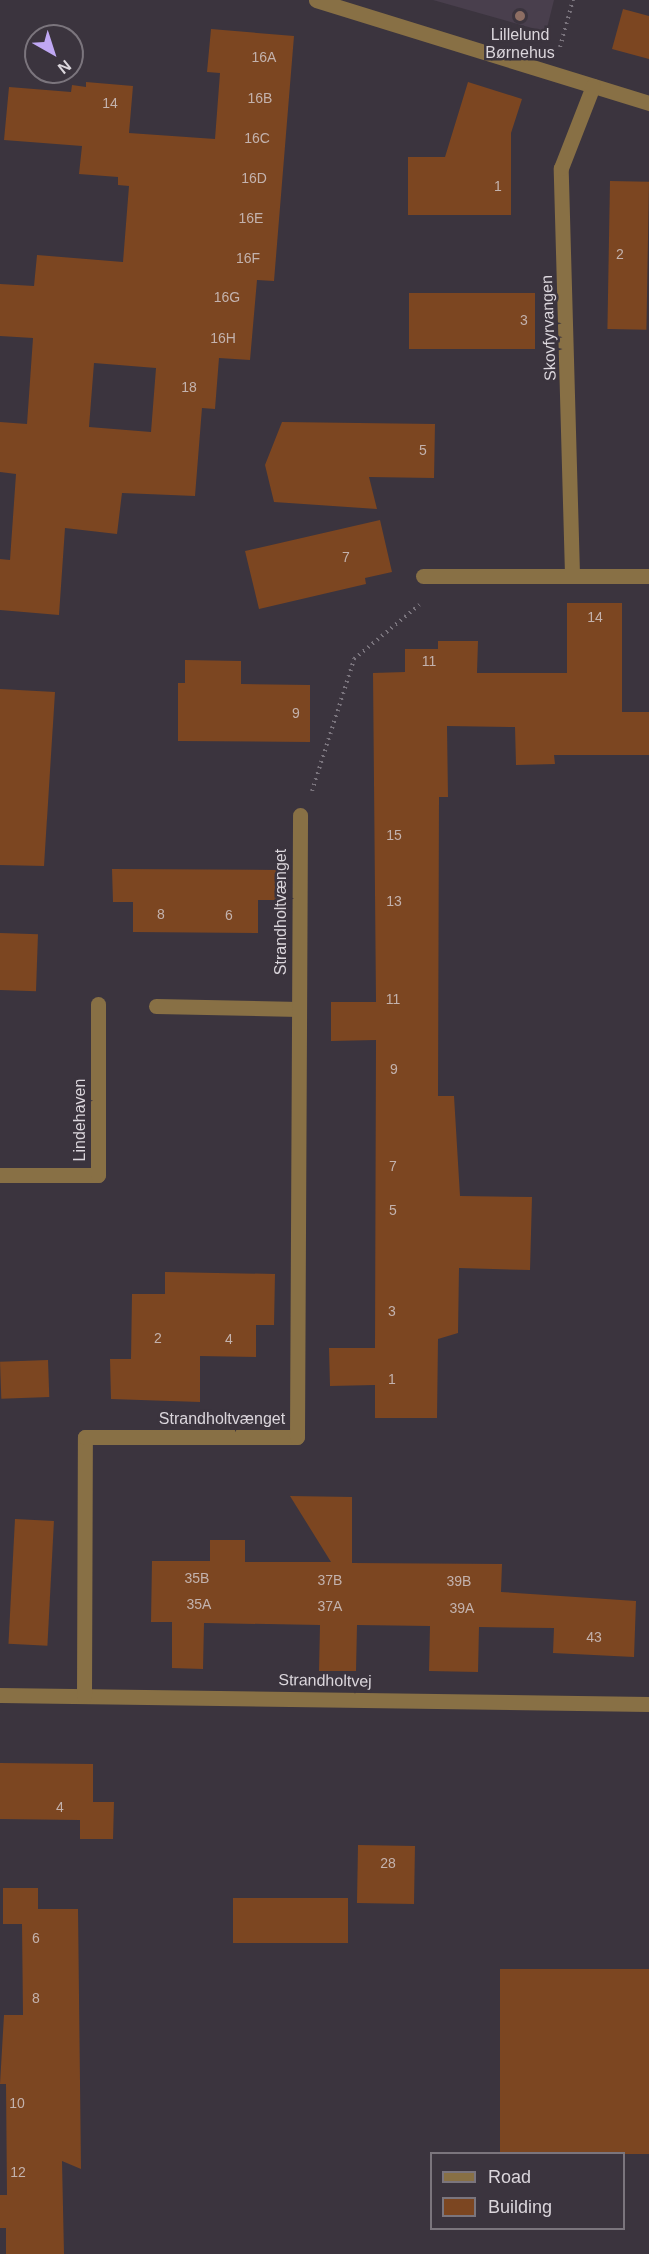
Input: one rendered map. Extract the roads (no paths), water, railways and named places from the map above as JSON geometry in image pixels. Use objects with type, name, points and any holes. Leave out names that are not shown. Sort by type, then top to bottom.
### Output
[{"type":"street","points":[[316,0],[649,104]]},
{"type":"street","name":"Skovfyrvangen","points":[[572,574],[561,168],[593,86]]},
{"type":"street","points":[[423,576],[572,574],[649,576]]},
{"type":"street","name":"Strandholtvænget","points":[[84,1696],[85,1437],[297,1437],[300,815]]},
{"type":"street","name":"Lindehaven","points":[[0,1175],[98,1175],[98,1004]]},
{"type":"street","points":[[156,1006],[299,1009]]},
{"type":"street","name":"Strandholtvej","points":[[0,1695],[649,1704]]},
{"type":"place","name":"Lillelund Børnehus","points":[[520,16]]}]
